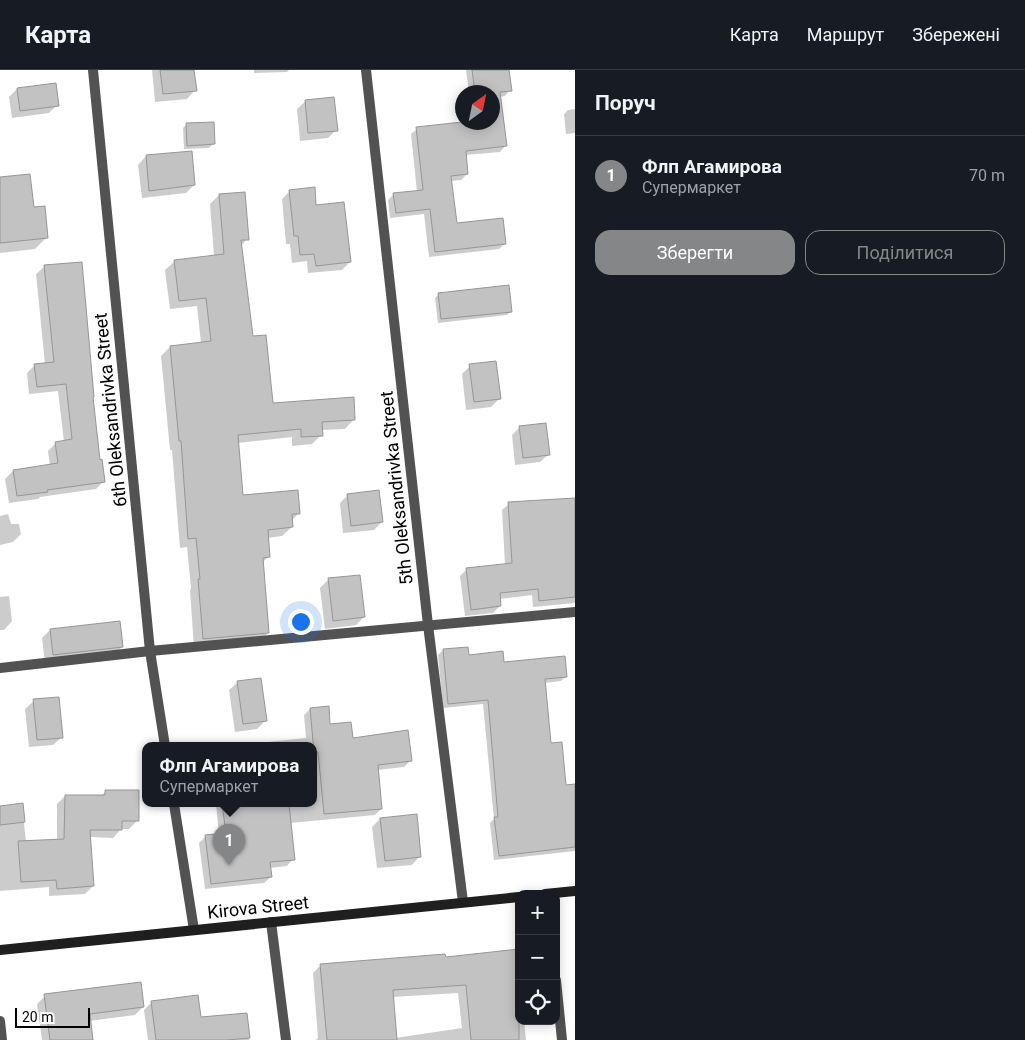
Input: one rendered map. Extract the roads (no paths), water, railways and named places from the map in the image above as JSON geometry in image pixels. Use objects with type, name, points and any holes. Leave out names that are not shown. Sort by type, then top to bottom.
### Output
[{"type":"street","name":"6th Oleksandrivka Street","points":[[93,70],[150,651],[164,742]]},
{"type":"street","name":"5th Oleksandrivka Street","points":[[366,70],[428,625],[463,902]]},
{"type":"street","points":[[0,668],[150,651],[575,612]]},
{"type":"street","points":[[174,807],[194,930]]},
{"type":"street","points":[[560,893],[575,891]]},
{"type":"street","name":"Kirova Street","points":[[0,950],[515,896]]},
{"type":"street","points":[[271,922],[286,1040]]},
{"type":"street","points":[[560,1020],[562,1040]]},
{"type":"street","points":[[0,1021],[2,1040]]},
{"type":"place","name":"Флп Агамирова","points":[[229,865]]}]
